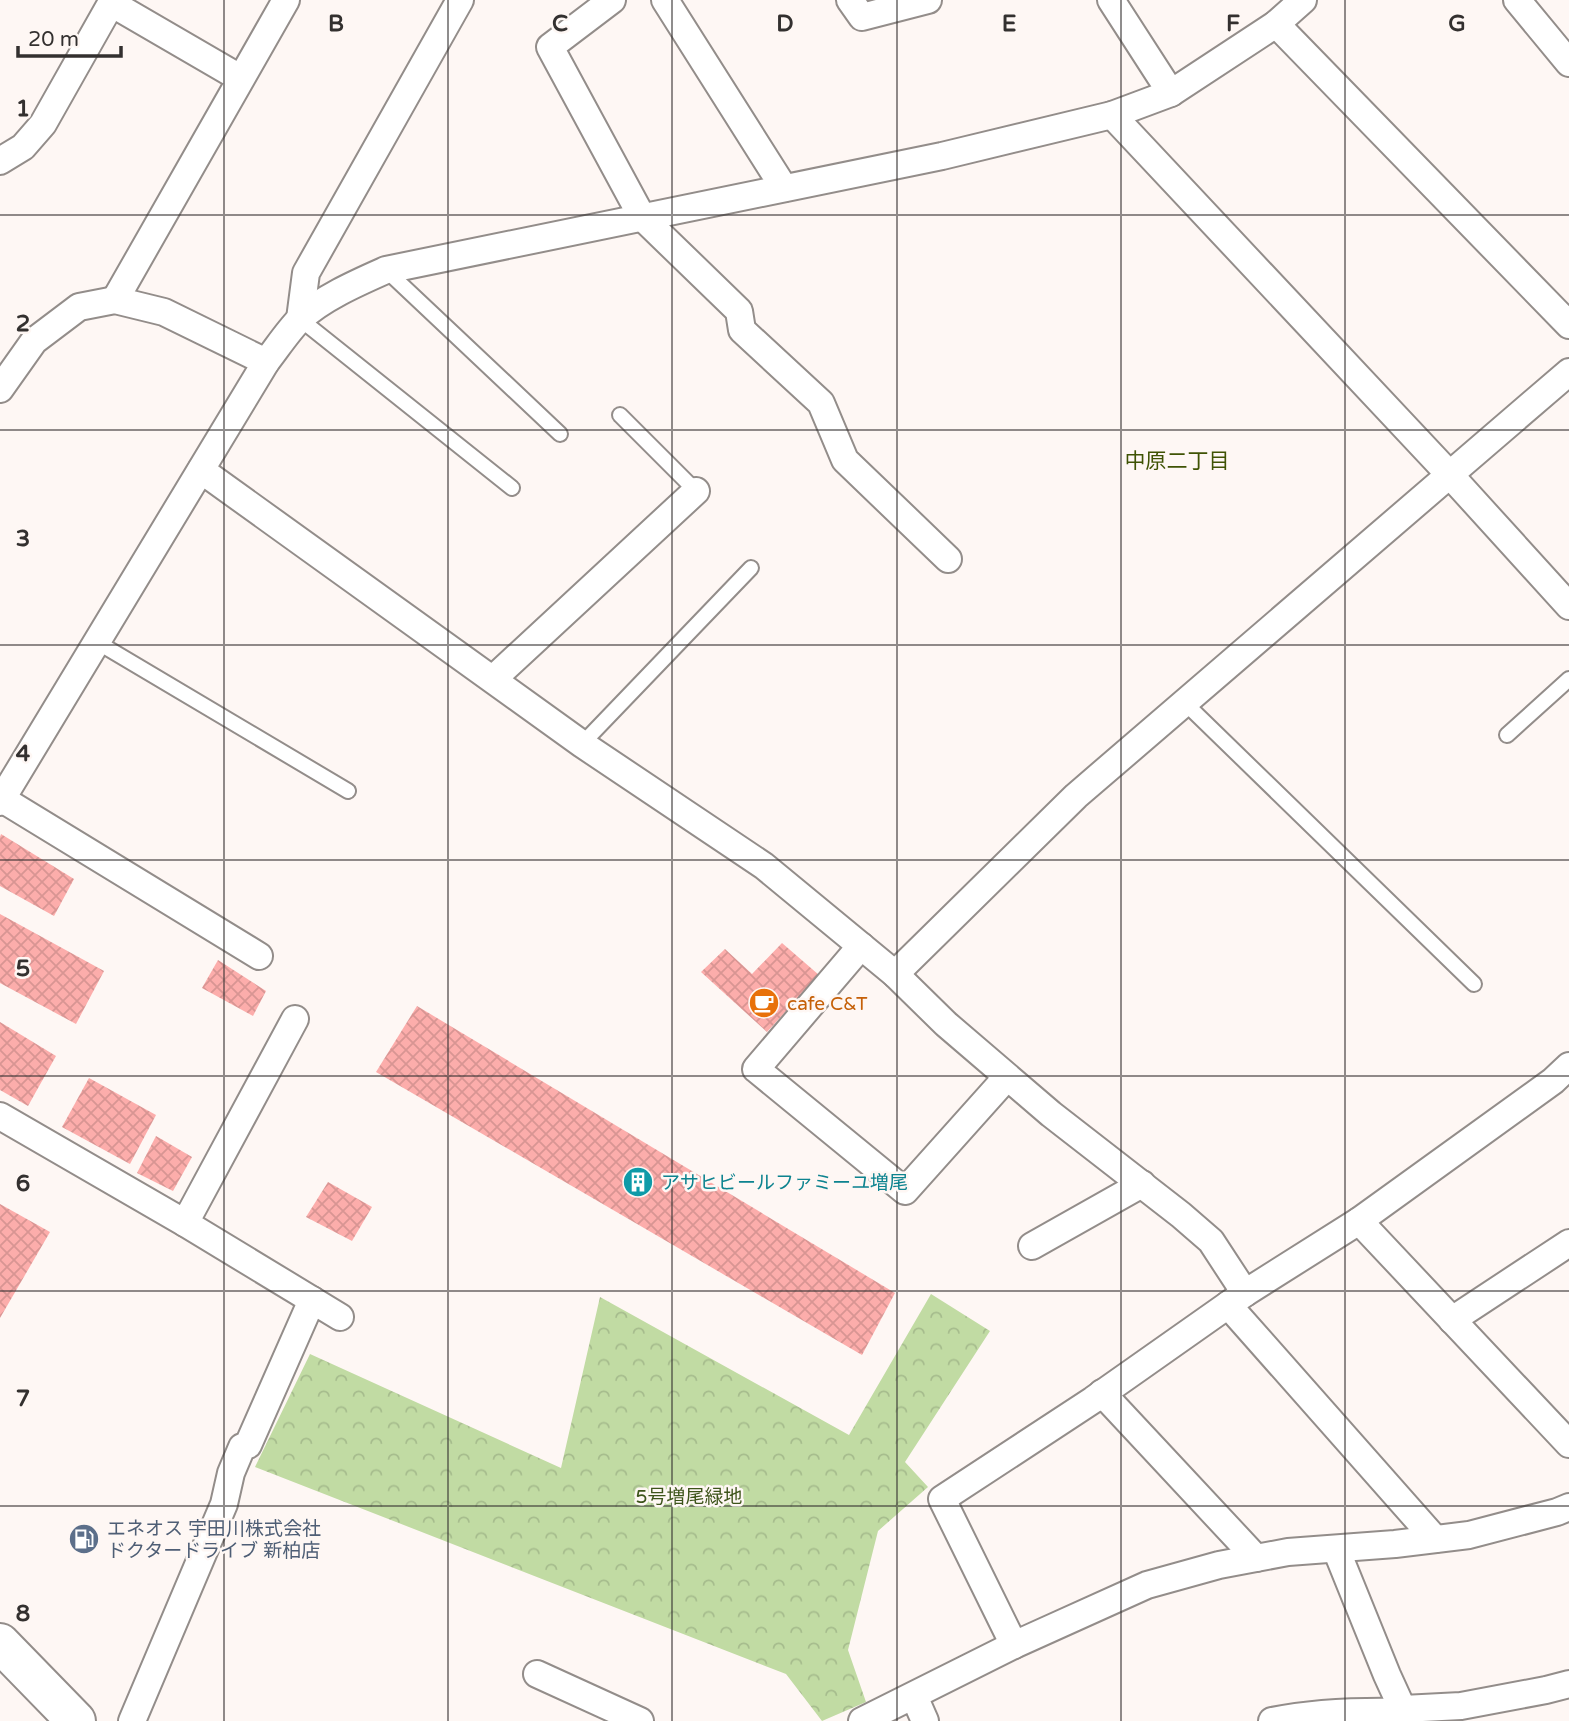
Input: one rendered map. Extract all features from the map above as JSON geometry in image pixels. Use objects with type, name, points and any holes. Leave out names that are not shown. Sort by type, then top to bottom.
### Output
[{"type":"street","points":[[115,300],[286,0]]},
{"type":"street","points":[[300,319],[306,273],[460,0]]},
{"type":"street","points":[[612,0],[550,47],[642,217],[739,311],[742,330],[821,403],[845,460],[948,559]]},
{"type":"street","points":[[664,0],[784,188]]},
{"type":"street","points":[[850,0],[862,17],[928,0]]},
{"type":"street","points":[[1111,0],[1171,93]]},
{"type":"street","points":[[259,957],[1,801],[266,362],[300,319],[354,284],[386,270],[942,156],[1112,115],[1171,93],[1276,24],[1303,0]]},
{"type":"street","points":[[1517,0],[1569,62]]},
{"type":"street","points":[[0,160],[23,147],[43,124],[112,2],[240,78]]},
{"type":"street","points":[[1276,24],[1569,326]]},
{"type":"street","points":[[1112,115],[1450,475],[1569,606]]},
{"type":"street","points":[[0,389],[34,341],[79,307],[115,300],[164,312],[266,362]]},
{"type":"street","points":[[895,974],[1076,796],[1569,372]]},
{"type":"street","points":[[201,470],[582,744],[764,866],[895,974],[946,1024],[1051,1114],[1181,1215],[1211,1241],[1237,1299],[1435,1539]]},
{"type":"street","points":[[493,679],[696,491]]},
{"type":"street","points":[[861,946],[756,1069],[905,1191],[1007,1077]]},
{"type":"street","points":[[185,1223],[295,1019]]},
{"type":"street","points":[[1014,1645],[942,1499],[1237,1299],[1359,1221],[1567,1073]]},
{"type":"street","points":[[0,1116],[340,1317]]},
{"type":"street","points":[[1032,1246],[1142,1184]]},
{"type":"street","points":[[1359,1221],[1569,1444]]},
{"type":"street","points":[[1452,1320],[1569,1243]]},
{"type":"street","points":[[132,1721],[224,1504],[231,1473],[242,1447],[248,1445],[312,1300]]},
{"type":"street","points":[[1101,1393],[1256,1558]]},
{"type":"street","points":[[862,1721],[1014,1645],[1147,1585],[1219,1564],[1288,1552],[1469,1535],[1569,1507]]},
{"type":"street","points":[[1336,1549],[1405,1714]]},
{"type":"street","points":[[0,1643],[76,1721]]},
{"type":"street","points":[[537,1674],[640,1721]]},
{"type":"street","points":[[1272,1721],[1354,1711],[1405,1714],[1461,1706],[1569,1684]]},
{"type":"street","points":[[914,1696],[925,1721]]},
{"type":"lane","points":[[386,270],[560,434]]},
{"type":"lane","points":[[300,319],[512,488]]},
{"type":"lane","points":[[620,415],[696,491]]},
{"type":"lane","points":[[582,744],[751,568]]},
{"type":"lane","points":[[97,642],[348,791]]},
{"type":"lane","points":[[1507,735],[1569,678]]},
{"type":"lane","points":[[1184,702],[1474,984]]},
{"type":"green space","name":"5号増尾緑地","points":[[931,1294],[990,1331],[905,1462],[928,1487],[878,1531],[848,1650],[866,1702],[822,1721],[786,1674],[255,1467],[310,1354],[561,1468],[600,1297],[849,1435]]},
{"type":"building","points":[[1,834],[74,879],[54,916],[0,886]]},
{"type":"building","points":[[0,914],[104,971],[76,1024],[0,983]]},
{"type":"building","name":"cafe C&T","points":[[782,943],[819,975],[767,1032],[701,972],[725,949],[752,974]]},
{"type":"building","points":[[218,960],[266,991],[253,1016],[202,988]]},
{"type":"building","name":"アサヒビールファミーユ増尾","points":[[417,1006],[895,1293],[862,1355],[376,1072]]},
{"type":"building","points":[[0,1022],[56,1056],[28,1106],[0,1090]]},
{"type":"building","points":[[89,1078],[156,1115],[130,1164],[62,1127]]},
{"type":"building","points":[[156,1136],[192,1157],[173,1191],[137,1173]]},
{"type":"building","points":[[328,1182],[372,1207],[352,1241],[306,1217]]},
{"type":"building","points":[[0,1204],[50,1232],[0,1318]]},
{"type":"place","name":"cafe C&T","points":[[764,1003]]},
{"type":"place","name":"アサヒビールファミーユ増尾","points":[[638,1182]]},
{"type":"place","name":"エネオス 宇田川株式会社 ドクタードライブ 新柏店","points":[[84,1539]]},
{"type":"district","name":"中原二丁目","points":[[1177,461]]}]
